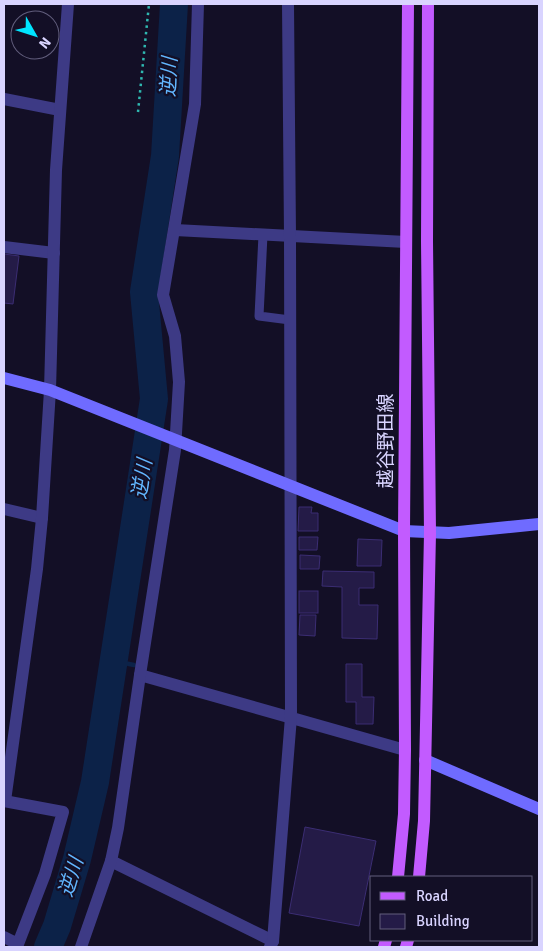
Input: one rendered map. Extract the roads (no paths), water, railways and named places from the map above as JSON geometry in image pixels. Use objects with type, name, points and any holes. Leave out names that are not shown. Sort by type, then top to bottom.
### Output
[{"type":"main road","name":"越谷野田線","points":[[398,876],[404,814],[405,750],[404,531],[408,4]]},
{"type":"main road","points":[[419,876],[424,821],[430,533],[427,240],[428,4]]},
{"type":"street","points":[[4,937],[18,944],[45,874],[63,812],[4,801],[37,569],[42,518],[50,390],[56,170],[68,4]]},
{"type":"street","points":[[81,947],[111,861],[118,828],[179,382],[176,336],[163,295],[196,104],[198,4]]},
{"type":"street","points":[[111,861],[271,944],[291,717],[288,4]]},
{"type":"street","points":[[4,99],[60,110]]},
{"type":"street","points":[[175,230],[406,242]]},
{"type":"street","points":[[4,246],[54,253]]},
{"type":"street","points":[[4,378],[50,390],[404,531],[449,533],[539,524]]},
{"type":"street","points":[[4,509],[42,518]]},
{"type":"street","points":[[140,675],[405,750]]},
{"type":"street","points":[[425,760],[539,809]]},
{"type":"lane","points":[[263,235],[258,316],[290,320]]},
{"type":"waterway","name":"逆川","points":[[48,947],[57,926],[77,859],[95,782],[154,399],[144,292],[165,156],[174,4]]},
{"type":"waterway","points":[[114,661],[134,665]]}]
